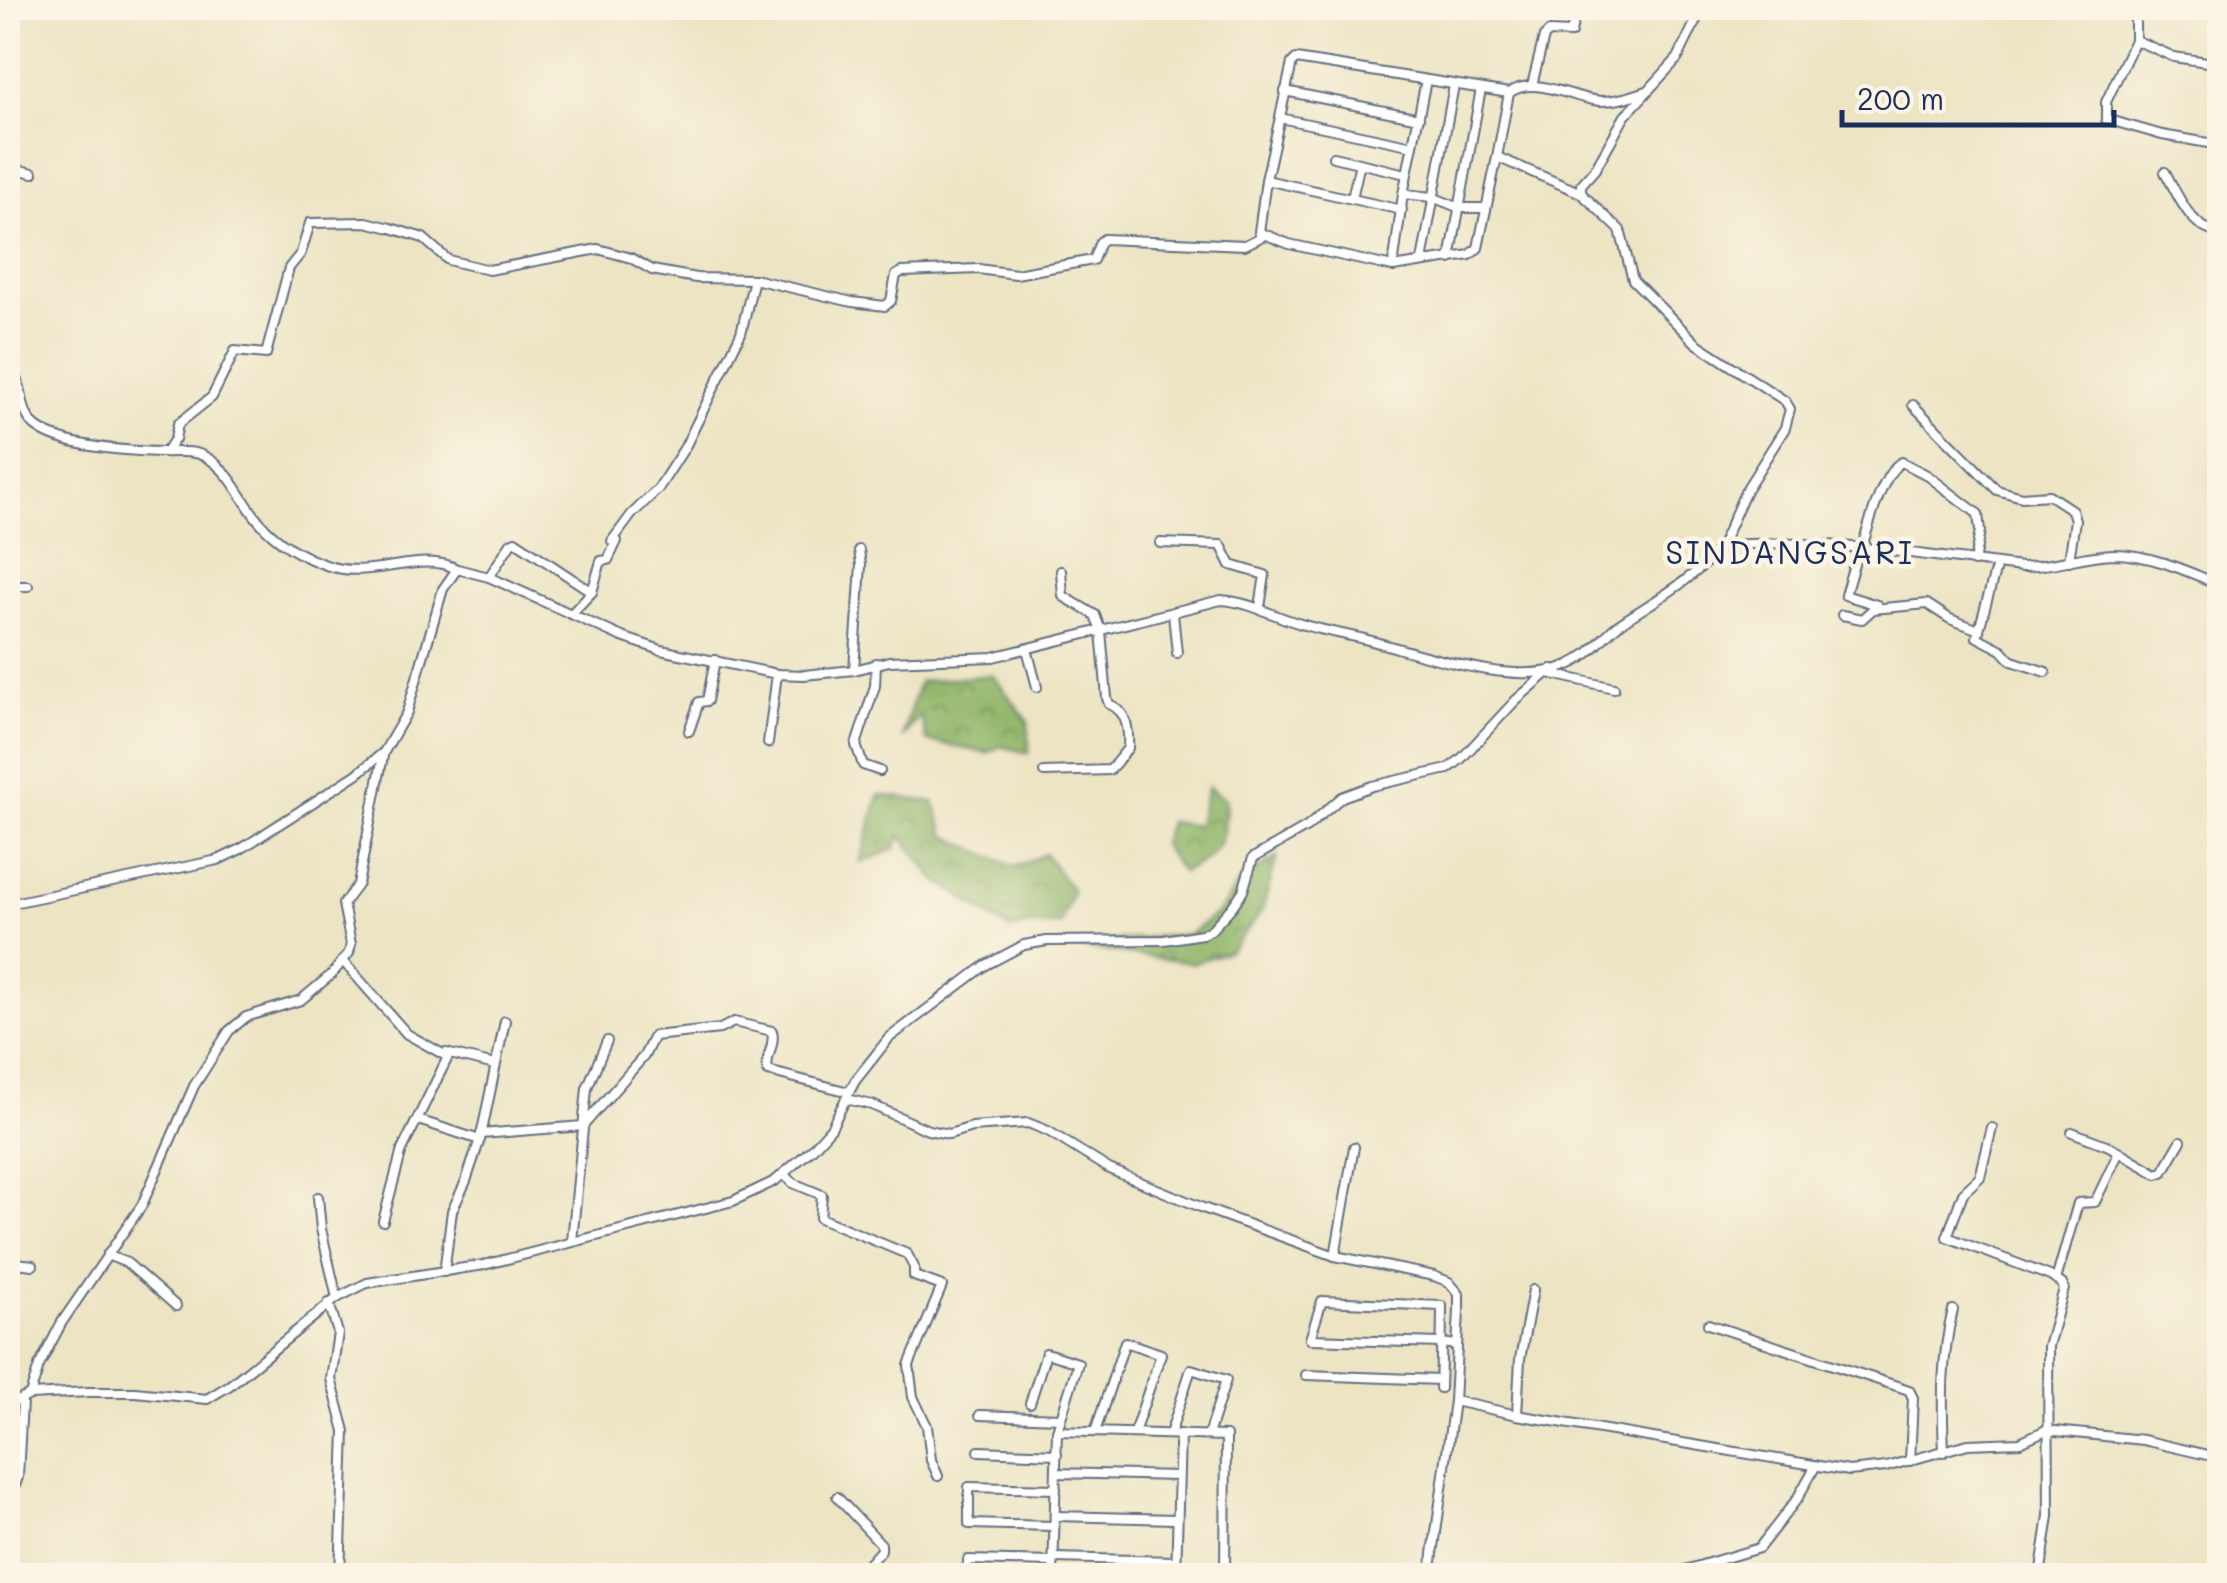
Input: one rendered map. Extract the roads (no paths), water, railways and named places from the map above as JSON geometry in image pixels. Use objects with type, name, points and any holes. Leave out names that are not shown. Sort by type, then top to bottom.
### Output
[{"type":"street","points":[[1532,85],[1544,37],[1550,32],[1571,33],[1576,8]]},
{"type":"street","points":[[1581,193],[1618,125],[1678,58],[1702,8]]},
{"type":"street","points":[[2135,8],[2135,40],[2106,102],[2106,119],[2162,136],[2220,145]]},
{"type":"street","points":[[2135,40],[2174,57],[2220,64]]},
{"type":"street","points":[[1508,93],[1476,252],[1394,266],[1288,244],[1259,232],[1285,91],[1292,62],[1300,58],[1508,93],[1532,85],[1595,100],[1648,91]]},
{"type":"street","points":[[1394,266],[1402,194],[1426,80]]},
{"type":"street","points":[[1422,262],[1454,84]]},
{"type":"street","points":[[1450,259],[1481,89]]},
{"type":"street","points":[[1285,91],[1419,118]]},
{"type":"street","points":[[1280,118],[1413,146]]},
{"type":"street","points":[[1333,157],[1406,174]]},
{"type":"street","points":[[8,366],[21,383],[27,415],[34,425],[52,436],[112,449],[197,452],[228,477],[265,528],[298,552],[325,565],[371,571],[428,563],[457,569],[489,577],[661,650],[777,674],[804,676],[876,663],[994,657],[1220,600],[1260,607],[1295,622],[1483,670],[1550,671],[1582,658],[1615,627],[1700,573],[1722,546],[1746,490],[1785,428],[1790,410],[1785,401],[1696,343],[1633,280],[1620,230],[1581,193],[1497,157]]},
{"type":"street","points":[[1352,198],[1360,163]]},
{"type":"street","points":[[8,167],[32,173]]},
{"type":"street","points":[[2164,172],[2191,217],[2205,230],[2220,233]]},
{"type":"street","points":[[1266,180],[1402,210]]},
{"type":"street","points":[[1402,194],[1432,197],[1460,208],[1486,208]]},
{"type":"street","points":[[166,452],[175,439],[178,424],[212,397],[235,351],[266,354],[289,268],[302,253],[310,222],[366,222],[391,228],[423,238],[440,255],[489,270],[598,248],[631,258],[652,270],[696,278],[754,279],[885,306],[891,301],[896,275],[902,272],[978,269],[1016,274],[1093,260],[1104,239],[1244,245],[1265,235]]},
{"type":"street","points":[[452,252],[464,264]]},
{"type":"street","points":[[571,614],[592,592],[602,561],[608,560],[617,541],[612,542],[632,514],[658,490],[715,390],[741,333],[754,279]]},
{"type":"street","points":[[1913,405],[1997,490],[2022,497],[2049,495],[2072,510],[2076,516],[2069,561]]},
{"type":"street","points":[[1974,562],[1980,531],[1978,514],[1902,462],[1894,465],[1879,495],[1845,595],[1886,606],[1927,604],[1979,630]]},
{"type":"street","points":[[489,577],[510,542],[515,541],[592,592]]},
{"type":"street","points":[[1722,546],[1765,542],[1860,547],[2040,567],[2110,554],[2133,555],[2220,585]]},
{"type":"street","points":[[1160,544],[1221,545],[1231,565],[1265,575],[1260,607]]},
{"type":"street","points":[[854,670],[859,550]]},
{"type":"street","points":[[1997,564],[1978,638],[2002,650],[2010,660],[2046,672]]},
{"type":"street","points":[[8,1405],[22,1402],[30,1395],[62,1322],[142,1205],[194,1086],[229,1031],[246,1017],[301,1000],[343,960],[350,944],[342,904],[358,884],[384,752],[407,712],[443,589],[457,569]]},
{"type":"street","points":[[1044,772],[1110,770],[1128,748],[1124,715],[1108,704],[1101,631],[1094,615],[1063,596],[1062,572]]},
{"type":"street","points":[[8,586],[28,586]]},
{"type":"street","points":[[1842,615],[1864,618],[1871,609],[1882,610],[1886,606]]},
{"type":"street","points":[[1173,614],[1177,653]]},
{"type":"street","points":[[1027,649],[1037,687]]},
{"type":"street","points":[[688,731],[699,702],[708,701],[715,660]]},
{"type":"street","points":[[876,663],[874,686],[856,749],[862,765],[880,770]]},
{"type":"street","points":[[1550,671],[1614,688]]},
{"type":"street","points":[[30,1395],[136,1392],[207,1399],[230,1386],[333,1300],[382,1280],[484,1265],[733,1201],[775,1182],[830,1128],[889,1038],[986,965],[1024,945],[1090,938],[1189,938],[1211,930],[1243,890],[1253,858],[1307,826],[1342,797],[1448,769],[1550,671]]},
{"type":"street","points":[[768,743],[777,674]]},
{"type":"street","points":[[8,904],[218,860],[357,774],[384,752]]},
{"type":"street","points":[[343,960],[407,1034],[446,1053],[495,1064]]},
{"type":"street","points":[[444,1272],[453,1206],[468,1179],[481,1137],[504,1021]]},
{"type":"street","points":[[418,1120],[481,1137],[583,1126],[644,1056],[654,1036],[718,1029],[732,1022],[772,1031],[774,1037],[766,1065],[771,1073],[848,1096],[928,1130],[949,1134],[972,1127],[1028,1123],[1109,1169],[1153,1188],[1334,1256],[1449,1282],[1459,1294],[1458,1345],[1430,1576]]},
{"type":"street","points":[[572,1241],[588,1088],[607,1041]]},
{"type":"street","points":[[383,1222],[400,1158],[447,1061],[446,1053]]},
{"type":"street","points":[[1992,1128],[1980,1177],[1960,1198],[1948,1239],[2056,1280],[2064,1289],[2048,1340],[2049,1516],[2040,1576]]},
{"type":"street","points":[[2072,1132],[2158,1174],[2181,1141]]},
{"type":"street","points":[[1334,1256],[1354,1147]]},
{"type":"street","points":[[2056,1280],[2078,1203],[2094,1203],[2118,1152]]},
{"type":"street","points":[[783,1174],[792,1183],[822,1195],[820,1218],[906,1254],[914,1276],[941,1285],[908,1364],[913,1397],[927,1426],[931,1460],[938,1476]]},
{"type":"street","points":[[318,1197],[338,1333],[332,1379],[346,1431],[340,1576]]},
{"type":"street","points":[[107,1256],[127,1263],[176,1306]]},
{"type":"street","points":[[8,1262],[33,1265]]},
{"type":"street","points":[[1517,1415],[1524,1331],[1534,1290]]},
{"type":"street","points":[[1306,1375],[1440,1384],[1442,1344],[1442,1306],[1322,1301],[1310,1339],[1442,1344],[1458,1345]]},
{"type":"street","points":[[1944,1452],[1945,1343],[1954,1310]]},
{"type":"street","points":[[1708,1324],[1909,1390],[1910,1461]]},
{"type":"street","points":[[1095,1432],[1125,1342],[1160,1354],[1134,1433]]},
{"type":"street","points":[[1030,1403],[1046,1353],[1078,1363],[1057,1431],[1053,1576]]},
{"type":"street","points":[[1176,1576],[1175,1434],[1190,1369],[1226,1380],[1208,1435]]},
{"type":"street","points":[[1454,1401],[1849,1471],[1910,1461],[1968,1444],[2020,1442],[2046,1430],[2143,1440],[2220,1458]]},
{"type":"street","points":[[8,1506],[18,1477],[22,1402]]},
{"type":"street","points":[[980,1415],[1060,1418]]},
{"type":"street","points":[[1057,1431],[1226,1436],[1224,1576]]},
{"type":"street","points":[[979,1452],[1056,1454]]},
{"type":"street","points":[[1665,1576],[1689,1573],[1759,1548],[1797,1499],[1814,1467]]},
{"type":"street","points":[[1056,1473],[1178,1476]]},
{"type":"street","points":[[1056,1489],[970,1487],[968,1524],[1178,1519]]},
{"type":"street","points":[[837,1497],[881,1544],[866,1573]]},
{"type":"street","points":[[967,1576],[968,1560],[1176,1561]]},
{"type":"district","name":"SINDANGSARI","points":[[1790,553]]}]
